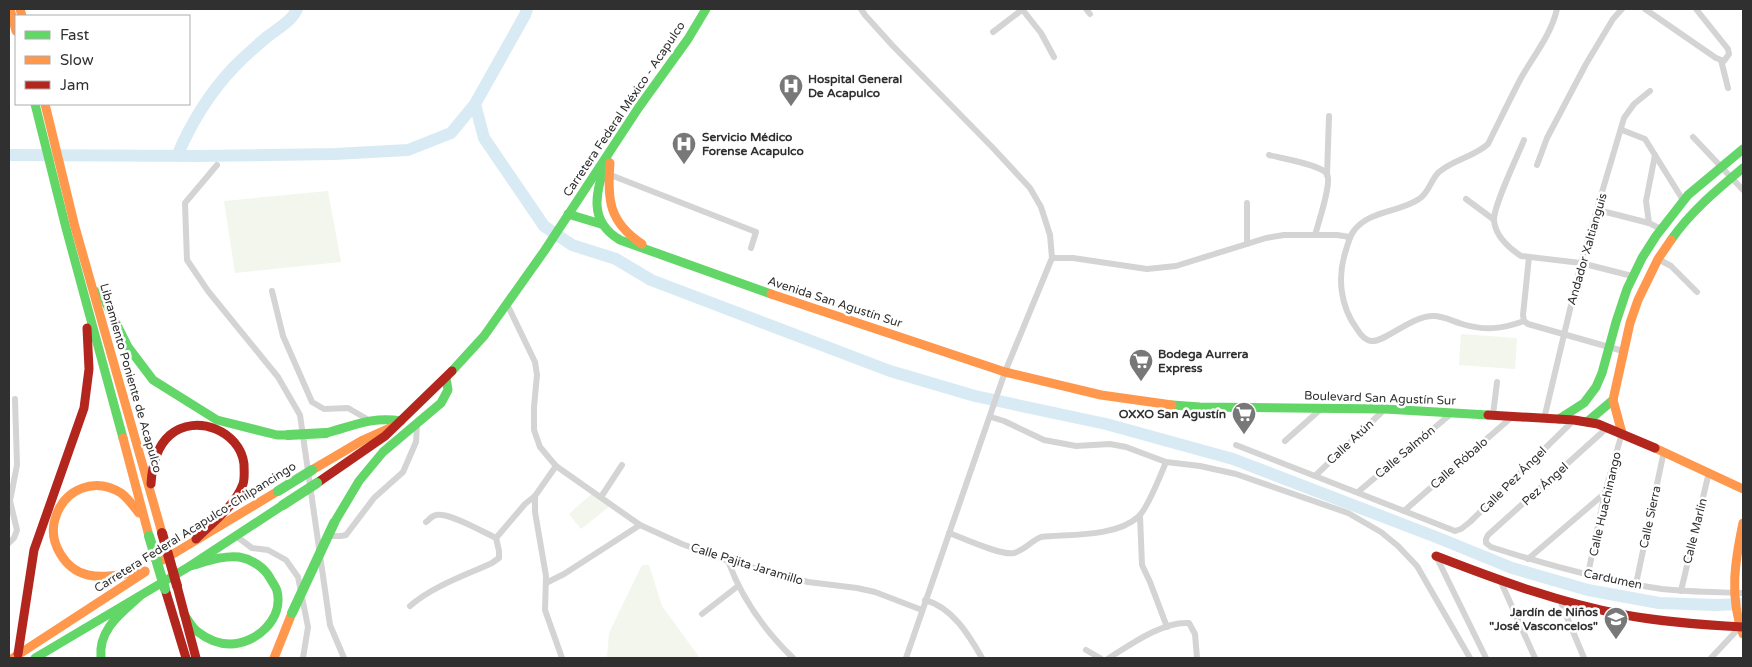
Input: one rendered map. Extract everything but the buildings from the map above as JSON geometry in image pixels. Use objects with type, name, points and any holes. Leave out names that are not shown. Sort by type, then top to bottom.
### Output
[{"type":"main road","points":[[10,9],[15,27]]},
{"type":"main road","name":"Carretera Federal México - Acapulco","points":[[566,218],[639,107],[688,39],[706,9]]},
{"type":"main road","name":"Libramiento Poniente de Acapulco","points":[[35,105],[70,228],[84,258],[196,658]]},
{"type":"main road","name":"Libramiento Poniente de Acapulco","points":[[45,105],[81,286],[145,523],[186,658]]},
{"type":"main road","points":[[566,218],[601,224],[597,199],[602,174],[610,150]]},
{"type":"main road","name":"Avenida San Agustín Sur","points":[[610,150],[608,174],[612,214],[618,224],[637,241],[658,253]]},
{"type":"main road","points":[[1558,420],[1577,409],[1588,399],[1604,371],[1609,346],[1632,276],[1661,229],[1683,200],[1743,150]]},
{"type":"main road","points":[[1622,433],[1613,400],[1630,322],[1638,300],[1658,259],[1682,224],[1705,200],[1743,168]]},
{"type":"main road","name":"Carretera Federal Acapulco-Chilpancingo","points":[[35,658],[190,566],[318,483],[380,440],[446,378],[484,336],[566,218]]},
{"type":"main road","name":"Avenida San Agustín Sur","points":[[601,224],[620,240],[752,288],[1005,372]]},
{"type":"main road","points":[[84,258],[128,347],[153,380],[217,420],[277,435],[326,433],[367,419],[380,417],[398,423]]},
{"type":"main road","points":[[12,657],[34,550],[84,408],[89,368],[88,336],[81,286]]},
{"type":"main road","name":"Boulevard San Agustín Sur","points":[[1005,372],[1101,395],[1152,403],[1200,407],[1385,409],[1587,422],[1608,427],[1664,451],[1743,489]]},
{"type":"main road","points":[[274,658],[292,613],[334,523],[359,481],[383,452],[441,403],[448,390],[446,378]]},
{"type":"main road","points":[[1587,422],[1613,400]]},
{"type":"main road","name":"Carretera Federal Acapulco-Chilpancingo","points":[[12,657],[196,539],[363,440],[398,423]]},
{"type":"main road","points":[[151,496],[151,472],[156,454],[164,441],[176,431],[190,426],[206,425],[220,430],[232,439],[241,452],[244,467],[243,482],[236,496],[196,539]]},
{"type":"main road","points":[[145,523],[132,502],[123,492],[109,486],[96,484],[84,486],[66,497],[56,513],[53,528],[55,544],[62,557],[73,568],[82,573],[99,576],[145,571]]},
{"type":"main road","points":[[1436,556],[1500,580],[1605,611],[1636,617],[1741,626],[1735,566],[1743,523]]},
{"type":"main road","points":[[184,614],[198,633],[208,641],[224,647],[238,648],[254,642],[263,635],[271,625],[279,600],[274,582],[253,561],[238,557],[224,558],[190,566]]},
{"type":"main road","points":[[101,658],[100,648],[106,630],[139,597]]},
{"type":"main road","points":[[180,658],[182,645]]},
{"type":"street","points":[[861,9],[892,45],[1030,188],[1041,207],[1050,235],[1052,258],[1005,372],[906,658]]},
{"type":"street","points":[[993,32],[1022,9],[1041,33],[1054,57]]},
{"type":"street","points":[[1524,320],[1505,328],[1487,329],[1432,316],[1417,319],[1373,341],[1368,340],[1361,335],[1347,314],[1342,296],[1343,258],[1350,238],[1362,222],[1421,198],[1440,171],[1472,156],[1488,144],[1523,76],[1537,54],[1557,9]]},
{"type":"street","points":[[1536,165],[1547,138],[1586,64],[1613,19],[1622,9]]},
{"type":"street","points":[[1645,9],[1721,60],[1728,88]]},
{"type":"street","points":[[1696,9],[1728,49],[1728,57],[1724,61],[1721,60]]},
{"type":"street","name":"Andador Xaltianguis","points":[[1544,418],[1581,263],[1624,118],[1629,110],[1650,91]]},
{"type":"street","points":[[1315,235],[1324,204],[1328,180],[1330,116]]},
{"type":"street","points":[[1622,130],[1645,139],[1683,200]]},
{"type":"street","points":[[1693,137],[1743,190]]},
{"type":"street","points":[[1524,140],[1493,218],[1503,240],[1521,256],[1581,263],[1632,276]]},
{"type":"street","points":[[1269,155],[1324,170],[1327,175]]},
{"type":"street","points":[[1649,223],[1647,195],[1656,155]]},
{"type":"street","points":[[218,165],[185,203],[187,260],[208,291],[278,377],[300,415],[330,625],[344,658]]},
{"type":"street","points":[[608,174],[756,232],[751,248]]},
{"type":"street","points":[[1466,199],[1493,218]]},
{"type":"street","points":[[1247,244],[1248,204]]},
{"type":"street","points":[[1598,210],[1649,223],[1661,229]]},
{"type":"street","points":[[1052,258],[1073,258],[1147,269],[1176,266],[1266,238],[1315,235],[1337,235],[1350,238]]},
{"type":"street","points":[[1529,257],[1524,320],[1532,326],[1623,350]]},
{"type":"street","points":[[1658,259],[1671,266],[1697,292]]},
{"type":"street","points":[[272,291],[283,336],[312,402],[324,409],[348,408],[367,419]]},
{"type":"street","name":"Calle Pajita Jaramillo","points":[[508,304],[535,362],[537,375],[534,430],[540,447],[556,466],[640,525],[682,544],[728,561],[808,582],[875,592],[922,610]]},
{"type":"street","points":[[1493,415],[1497,382]]},
{"type":"street","points":[[9,543],[14,538],[17,530],[9,501],[17,465],[15,398]]},
{"type":"street","points":[[1286,442],[1322,408]]},
{"type":"street","name":"Calle Atún","points":[[1316,475],[1385,409]]},
{"type":"street","name":"Calle Salmón","points":[[1358,492],[1452,413]]},
{"type":"street","points":[[992,414],[1044,440],[1076,446],[1110,444],[1126,447],[1166,462],[1200,466],[1236,474],[1348,514],[1381,532],[1417,566],[1470,658]]},
{"type":"street","name":"Calle Róbalo","points":[[1404,511],[1513,416]]},
{"type":"street","name":"Calle Pez Ángel","points":[[1404,511],[1448,529],[1455,531],[1461,529],[1574,420]]},
{"type":"street","points":[[318,535],[332,537],[346,535],[374,498],[403,472],[416,442],[418,423]]},
{"type":"street","name":"Pez Ángel","points":[[1486,543],[1488,535],[1608,427]]},
{"type":"street","name":"Calle Huachinango","points":[[1588,574],[1605,492],[1622,433]]},
{"type":"street","points":[[1236,445],[1404,511]]},
{"type":"street","name":"Calle Sierra","points":[[1636,584],[1664,451]]},
{"type":"street","points":[[1166,462],[1159,480],[1140,516],[1142,565],[1167,627]]},
{"type":"street","points":[[601,497],[622,465]]},
{"type":"street","points":[[496,538],[525,504],[535,496],[556,466]]},
{"type":"street","name":"Calle Marlín","points":[[1680,591],[1709,472]]},
{"type":"street","points":[[1528,559],[1605,492]]},
{"type":"street","points":[[535,496],[535,512],[546,583],[544,602],[562,658]]},
{"type":"street","points":[[426,522],[432,517],[441,515],[496,538]]},
{"type":"street","points":[[949,533],[990,549],[1012,554],[1023,549],[1034,539],[1102,532],[1120,528],[1140,516]]},
{"type":"street","points":[[546,583],[564,574],[640,525]]},
{"type":"street","points":[[236,536],[252,548],[268,550],[286,560],[298,578],[308,627],[303,658]]},
{"type":"street","points":[[410,606],[419,598],[438,587],[492,564],[498,558],[499,551],[496,538]]},
{"type":"street","name":"Cardumen","points":[[1486,543],[1491,547],[1528,559],[1636,584],[1680,591],[1737,595]]},
{"type":"street","points":[[1436,556],[1486,658]]},
{"type":"street","points":[[728,561],[738,586],[762,625],[793,658]]},
{"type":"street","points":[[1500,580],[1534,658]]},
{"type":"street","points":[[702,614],[738,586]]},
{"type":"street","points":[[1559,598],[1584,658]]},
{"type":"street","points":[[925,600],[933,602],[947,611],[959,624],[982,658]]},
{"type":"street","points":[[1109,658],[1142,638],[1167,627],[1189,623],[1195,634],[1197,658]]},
{"type":"street","points":[[1711,658],[1741,626]]},
{"type":"street","points":[[1086,650],[1100,658]]},
{"type":"shaded area","points":[[328,191],[341,262],[235,273],[224,201]]},
{"type":"shaded area","points":[[1461,334],[1517,338],[1515,369],[1459,365]]},
{"type":"shaded area","points":[[594,492],[610,506],[581,529],[569,514]]},
{"type":"shaded area","points":[[642,565],[649,565],[662,606],[698,658],[607,658],[609,633]]},
{"type":"waterway","points":[[177,156],[188,132],[217,86],[263,40],[288,21],[297,9]]},
{"type":"waterway","points":[[9,155],[199,156],[335,154],[408,150],[451,133],[475,104],[527,9]]},
{"type":"waterway","points":[[475,104],[484,138],[544,226],[572,245],[616,259],[651,280],[890,371],[975,396],[1106,424],[1233,459],[1512,568],[1588,590],[1659,603],[1743,604]]},
{"type":"traffic: fast","points":[[452,371],[484,336],[545,250],[639,107],[688,39],[706,9]]},
{"type":"traffic: fast","points":[[35,105],[66,228],[123,438]]},
{"type":"traffic: fast","points":[[1559,419],[1584,403],[1596,387],[1627,289],[1642,258],[1656,236],[1688,195],[1743,149]]},
{"type":"traffic: fast","points":[[607,159],[600,182],[597,204],[598,214],[609,232],[620,240],[771,294]]},
{"type":"traffic: fast","points":[[1671,240],[1696,210],[1743,168]]},
{"type":"traffic: fast","points":[[568,214],[601,224]]},
{"type":"traffic: fast","points":[[100,291],[128,347],[153,380],[217,420],[277,435],[288,435]]},
{"type":"traffic: fast","points":[[334,523],[359,481],[383,452],[441,403],[448,390],[446,378]]},
{"type":"traffic: fast","points":[[1587,422],[1613,400]]},
{"type":"traffic: fast","points":[[1172,405],[1385,409],[1488,415]]},
{"type":"traffic: fast","points":[[326,433],[372,421],[401,421]]},
{"type":"traffic: fast","points":[[288,435],[326,433]]},
{"type":"traffic: fast","points":[[278,491],[312,470]]},
{"type":"traffic: fast","points":[[283,505],[317,483]]},
{"type":"traffic: fast","points":[[35,658],[190,566],[283,505]]},
{"type":"traffic: fast","points":[[292,613],[334,523]]},
{"type":"traffic: fast","points":[[149,536],[165,589]]},
{"type":"traffic: fast","points":[[184,614],[201,635],[226,644],[240,643],[258,635],[266,628],[272,620],[278,601],[276,589],[267,574],[257,564],[248,560],[239,557],[227,557],[190,566]]},
{"type":"traffic: fast","points":[[101,658],[101,648],[107,631],[118,616],[139,597]]},
{"type":"traffic: slow","points":[[10,9],[15,27]]},
{"type":"traffic: slow","points":[[20,9],[22,15]]},
{"type":"traffic: slow","points":[[45,105],[75,227],[162,533]]},
{"type":"traffic: slow","points":[[610,163],[609,188],[612,209],[623,227],[642,244]]},
{"type":"traffic: slow","points":[[1622,433],[1613,400],[1630,323],[1638,300],[1658,259],[1671,240]]},
{"type":"traffic: slow","points":[[771,294],[1005,372],[1101,395],[1172,405]]},
{"type":"traffic: slow","points":[[312,470],[363,440],[392,427]]},
{"type":"traffic: slow","points":[[123,438],[149,536]]},
{"type":"traffic: slow","points":[[1655,448],[1743,489]]},
{"type":"traffic: slow","points":[[139,513],[121,493],[111,488],[91,486],[82,488],[65,500],[59,508],[53,528],[56,546],[60,554],[72,567],[80,572],[88,575],[102,576],[145,571]]},
{"type":"traffic: slow","points":[[163,560],[278,491]]},
{"type":"traffic: slow","points":[[1743,523],[1735,579],[1736,606],[1743,634]]},
{"type":"traffic: slow","points":[[13,658],[145,572]]},
{"type":"traffic: slow","points":[[274,658],[292,613]]},
{"type":"traffic: jam","points":[[18,654],[34,550],[84,408],[89,369],[87,328]]},
{"type":"traffic: jam","points":[[317,483],[385,436],[452,371]]},
{"type":"traffic: jam","points":[[1488,415],[1574,420],[1598,424],[1655,448]]},
{"type":"traffic: jam","points":[[151,484],[152,471],[161,445],[170,435],[180,429],[204,426],[215,429],[234,442],[241,452],[244,464],[243,484],[235,500],[196,539]]},
{"type":"traffic: jam","points":[[162,533],[177,586]]},
{"type":"traffic: jam","points":[[1436,556],[1529,590],[1601,610],[1669,621],[1743,627]]},
{"type":"traffic: jam","points":[[177,586],[196,658]]},
{"type":"traffic: jam","points":[[165,589],[186,658]]},
{"type":"place","name":"Hospital General De Acapulco","points":[[791,107]]},
{"type":"place","name":"Servicio Médico Forense Acapulco","points":[[684,165]]},
{"type":"place","name":"Bodega Aurrera Express","points":[[1141,382]]},
{"type":"place","name":"OXXO San Agustín","points":[[1244,435]]},
{"type":"place","name":"Jardín de Niños \"José Vasconcelos\"","points":[[1616,640]]}]
